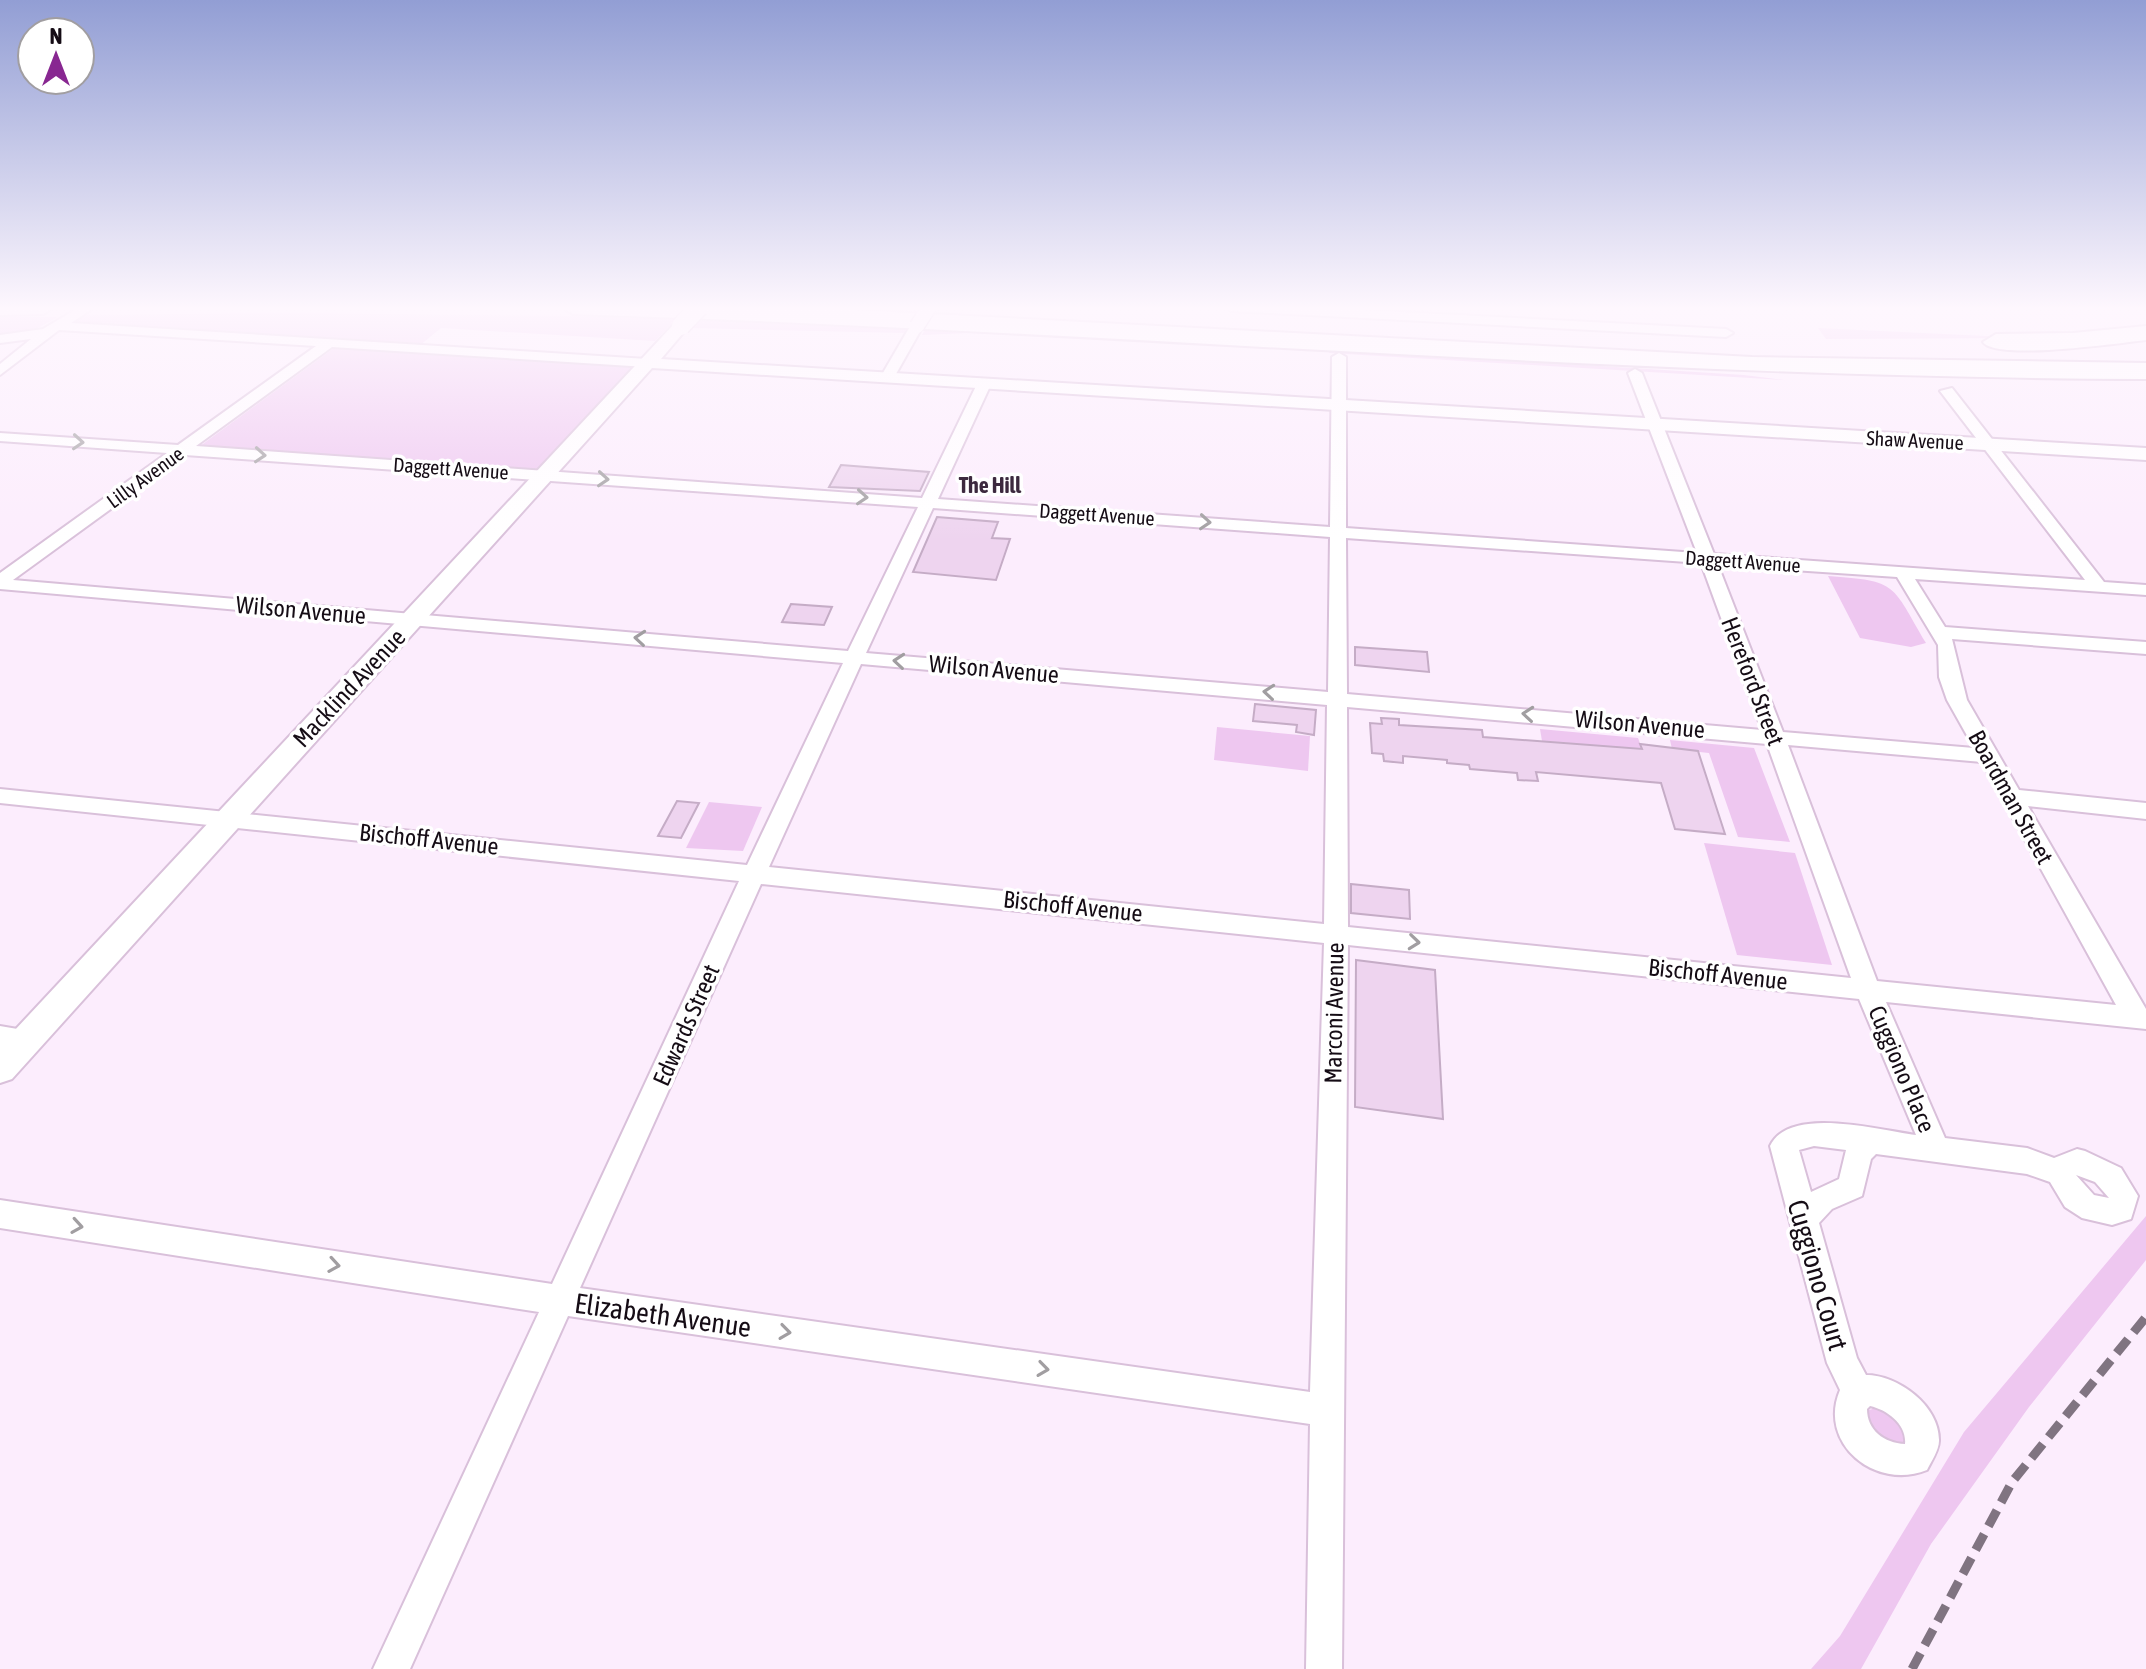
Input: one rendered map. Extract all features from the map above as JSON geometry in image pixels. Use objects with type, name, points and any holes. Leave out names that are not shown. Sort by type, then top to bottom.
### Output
[{"type":"highway","points":[[2068,385],[2146,387]]},
{"type":"street","name":"Lilly Avenue","points":[[0,582],[271,385]]},
{"type":"street","name":"Macklind Avenue","points":[[0,1069],[13,1039],[229,819],[627,385]]},
{"type":"street","name":"Edwards Street","points":[[391,1669],[854,657],[984,385]]},
{"type":"street","name":"Shaw Avenue","points":[[999,385],[2146,454]]},
{"type":"street","name":"Marconi Avenue","points":[[1324,1669],[1336,934],[1338,385]]},
{"type":"street","name":"Hereford Street","points":[[1650,385],[1655,424],[1868,990]]},
{"type":"street","points":[[1947,391],[2098,586]]},
{"type":"street","name":"Daggett Avenue","points":[[0,437],[2146,590]]},
{"type":"street","name":"Boardman Street","points":[[1902,572],[1950,652],[1950,687],[2141,1018]]},
{"type":"street","name":"Wilson Avenue","points":[[0,582],[1988,756]]},
{"type":"street","points":[[1939,632],[2146,648]]},
{"type":"street","name":"Bischoff Avenue","points":[[0,796],[2141,1018]]},
{"type":"street","points":[[2011,797],[2146,811]]},
{"type":"street","name":"Cuggiono Place","points":[[1868,990],[1936,1149]]},
{"type":"street","name":"Cuggiono Place","points":[[1784,1155],[1784,1146],[1803,1135],[2027,1161],[2061,1173]]},
{"type":"street","points":[[1804,1225],[1808,1209],[1816,1202],[1852,1187],[1858,1154],[1870,1141]]},
{"type":"street","name":"Cuggiono Court","points":[[1784,1155],[1843,1363],[1858,1393]]},
{"type":"street","name":"Elizabeth Avenue","points":[[0,1214],[561,1300],[1326,1410]]},
{"type":"shaded area","points":[[284,385],[617,385],[541,467],[535,469],[200,446]]},
{"type":"shaded area","points":[[1828,576],[1868,580],[1890,589],[1906,608],[1926,643],[1911,647],[1860,638]]},
{"type":"shaded area","points":[[1217,727],[1310,736],[1308,771],[1214,760]]},
{"type":"shaded area","points":[[1540,729],[1638,738],[1642,749],[1542,741]]},
{"type":"shaded area","points":[[1670,740],[1754,748],[1790,842],[1738,837],[1709,753],[1672,749]]},
{"type":"shaded area","points":[[709,802],[762,807],[743,851],[686,848]]},
{"type":"shaded area","points":[[1704,843],[1795,853],[1832,965],[1737,955]]},
{"type":"shaded area","points":[[2146,1216],[2146,1260],[2029,1407],[1931,1544],[1861,1669],[1811,1669],[1840,1636],[1964,1432]]},
{"type":"shaded area","points":[[1879,1407],[1903,1423],[1906,1440],[1899,1446],[1873,1434],[1867,1415],[1869,1410]]},
{"type":"building","points":[[841,465],[929,472],[920,491],[829,487]]},
{"type":"building","points":[[937,517],[998,522],[992,538],[1010,539],[996,580],[913,572]]},
{"type":"building","points":[[791,604],[832,607],[824,625],[782,622]]},
{"type":"building","points":[[1355,647],[1427,652],[1429,672],[1355,665]]},
{"type":"building","points":[[1255,704],[1316,710],[1314,735],[1296,732],[1297,725],[1253,721]]},
{"type":"building","points":[[1381,718],[1399,719],[1399,725],[1482,730],[1483,737],[1642,749],[1640,744],[1698,751],[1725,834],[1675,829],[1661,783],[1536,772],[1538,781],[1518,780],[1517,773],[1470,769],[1469,765],[1447,763],[1447,760],[1403,756],[1403,763],[1384,761],[1383,754],[1372,753],[1370,723],[1382,724]]},
{"type":"building","points":[[677,801],[699,803],[681,838],[658,836]]},
{"type":"building","points":[[1351,884],[1409,890],[1410,919],[1351,913]]},
{"type":"building","points":[[1356,960],[1435,970],[1443,1119],[1355,1107]]},
{"type":"railway","points":[[1912,1669],[2012,1482],[2146,1317]]},
{"type":"district","name":"The Hill","points":[[990,485]]}]
